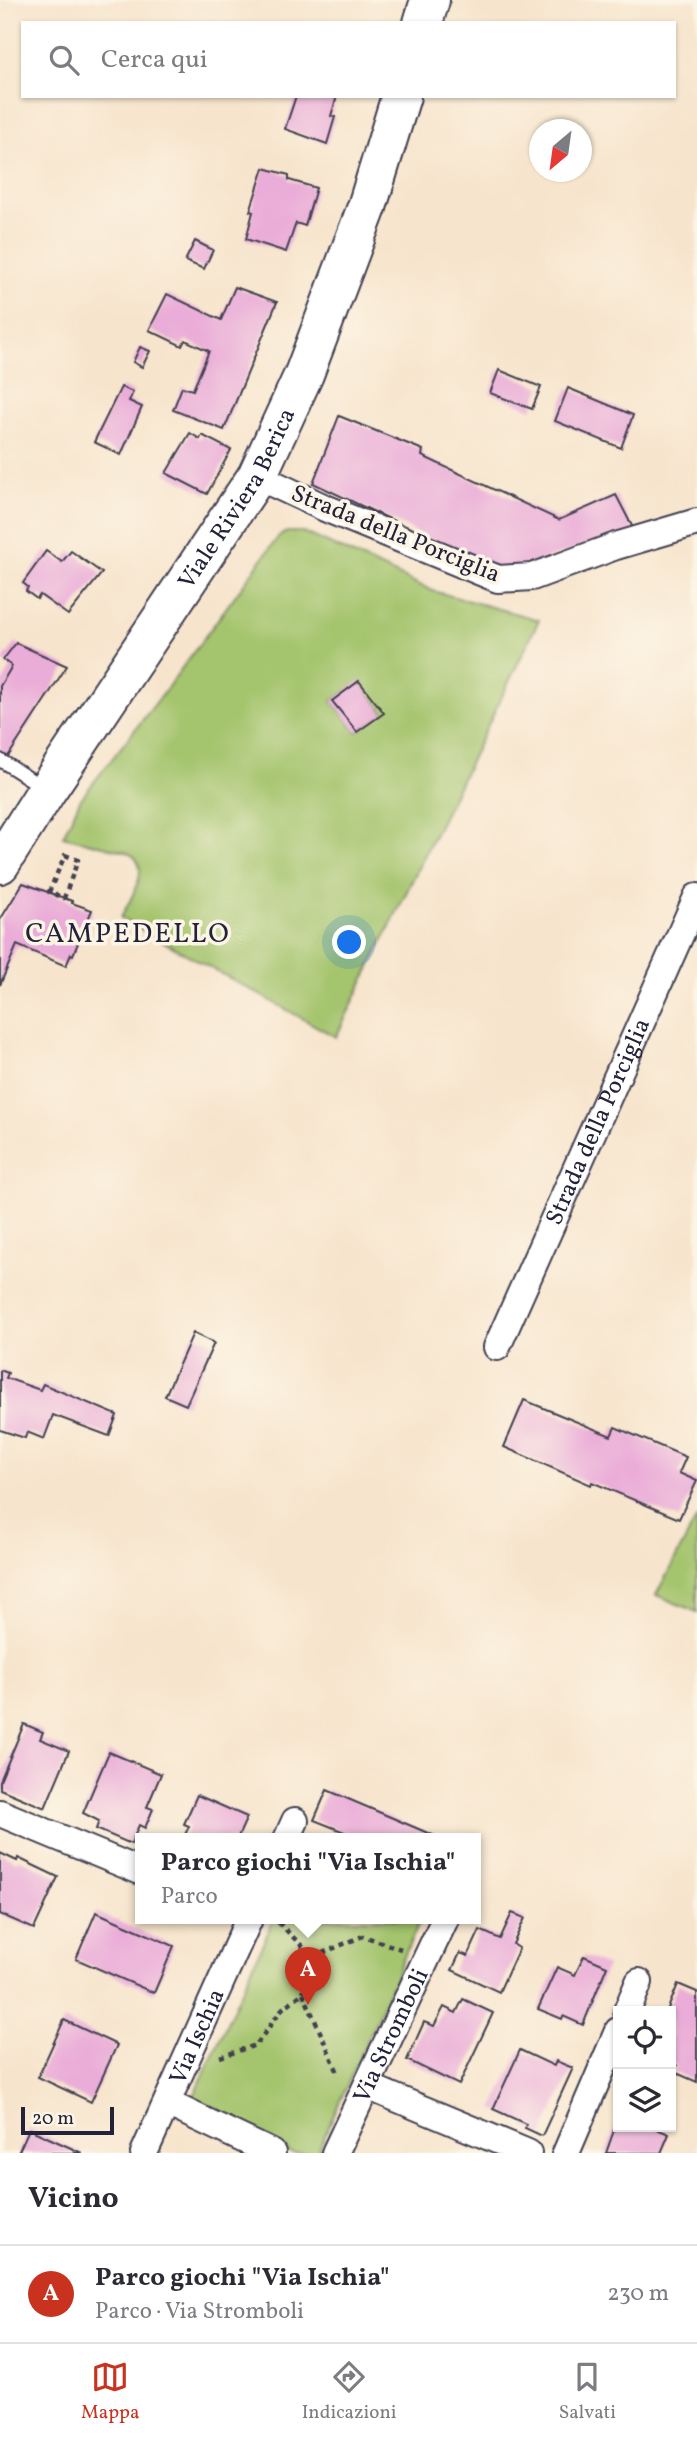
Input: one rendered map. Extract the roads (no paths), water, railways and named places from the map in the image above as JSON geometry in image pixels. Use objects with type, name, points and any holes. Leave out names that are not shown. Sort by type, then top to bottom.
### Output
[{"type":"main road","points":[[424,21],[430,0]]},
{"type":"main road","name":"Viale Riviera Berica","points":[[1,859],[257,476],[309,361],[367,207],[400,98]]},
{"type":"street","name":"Strada della Porciglia","points":[[257,476],[325,509],[498,579],[532,577],[616,546],[697,522]]},
{"type":"street","name":"Strada della Porciglia","points":[[497,1347],[697,897]]},
{"type":"street","points":[[0,1813],[135,1869]]},
{"type":"street","name":"Via Ischia","points":[[144,2153],[247,1924]]},
{"type":"street","name":"Via Stromboli","points":[[335,2153],[443,1924]]},
{"type":"street","points":[[629,2006],[639,1982]]},
{"type":"street","points":[[566,2153],[613,2043]]},
{"type":"street","points":[[367,2086],[528,2153]]},
{"type":"street","points":[[167,2103],[272,2153]]},
{"type":"lane","points":[[0,760],[47,790]]},
{"type":"place","name":"Parco giochi \"Via Ischia\"","points":[[308,2005]]},
{"type":"district","name":"CAMPEDELLO","points":[[128,932]]}]
